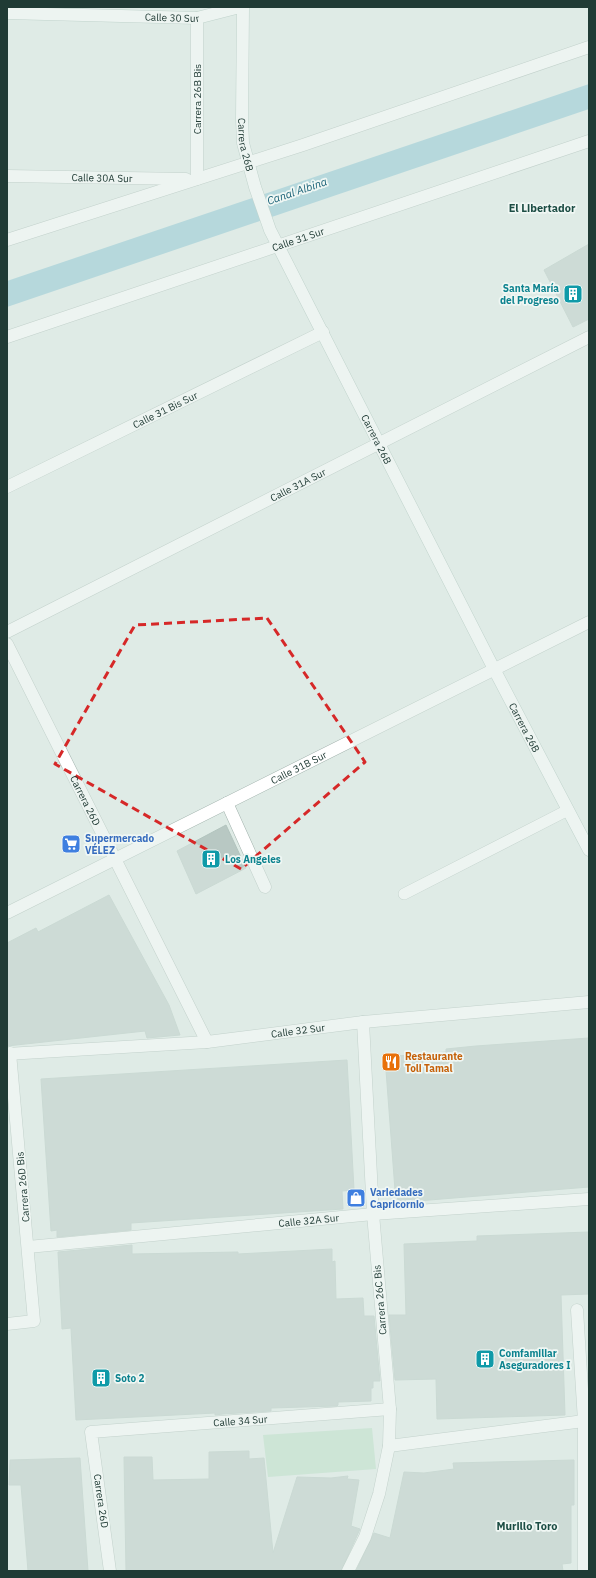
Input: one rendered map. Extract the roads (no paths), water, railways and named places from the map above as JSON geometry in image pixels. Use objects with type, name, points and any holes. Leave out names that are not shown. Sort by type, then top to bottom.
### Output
[{"type":"street","name":"Calle 30 Sur","points":[[7,13],[197,18],[240,7]]},
{"type":"street","name":"Carrera 26B","points":[[243,7],[242,119],[244,143],[255,187],[270,230],[494,669],[589,850]]},
{"type":"street","name":"Carrera 26B Bis","points":[[197,18],[198,179]]},
{"type":"street","points":[[7,240],[198,179],[589,47]]},
{"type":"street","name":"Calle 31 Sur","points":[[7,337],[278,244],[589,141]]},
{"type":"street","name":"Calle 30A Sur","points":[[7,176],[198,179]]},
{"type":"street","name":"Calle 31 Bis Sur","points":[[7,488],[323,332]]},
{"type":"street","name":"Calle 31A Sur","points":[[7,632],[589,337]]},
{"type":"street","name":"Calle 31B Sur","points":[[7,913],[589,622]]},
{"type":"street","name":"Carrera 26D","points":[[7,644],[207,1042]]},
{"type":"street","points":[[227,803],[265,886]]},
{"type":"street","name":"Calle 32 Sur","points":[[8,1053],[207,1042],[363,1022],[589,1002]]},
{"type":"street","name":"Carrera 26C Bis","points":[[348,1571],[365,1537],[379,1494],[389,1446],[390,1409],[373,1214],[363,1022]]},
{"type":"street","name":"Carrera 26D Bis","points":[[7,1324],[34,1321],[8,1053]]},
{"type":"street","name":"Calle 32A Sur","points":[[28,1247],[373,1214],[589,1199]]},
{"type":"street","points":[[577,1310],[584,1421],[584,1571]]},
{"type":"street","name":"Calle 34 Sur","points":[[91,1432],[390,1409]]},
{"type":"street","points":[[389,1446],[584,1421]]},
{"type":"street","name":"Carrera 26D","points":[[91,1432],[110,1571]]},
{"type":"lane","points":[[404,894],[568,810]]},
{"type":"water","name":"Canal Albina","points":[[589,84],[589,109],[7,307],[7,281]]},
{"type":"place","name":"Santa María del Progreso","points":[[573,294]]},
{"type":"place","name":"Supermercado VÉLEZ","points":[[71,844]]},
{"type":"place","name":"Los Angeles","points":[[211,859]]},
{"type":"place","name":"Restaurante Toli Tamal","points":[[391,1062]]},
{"type":"place","name":"Variedades Capricornio","points":[[356,1198]]},
{"type":"place","name":"Comfamiliar Aseguradores I","points":[[485,1359]]},
{"type":"place","name":"Soto 2","points":[[101,1378]]},
{"type":"district","name":"El Libertador","points":[[542,208]]},
{"type":"district","name":"Murillo Toro","points":[[527,1526]]}]
